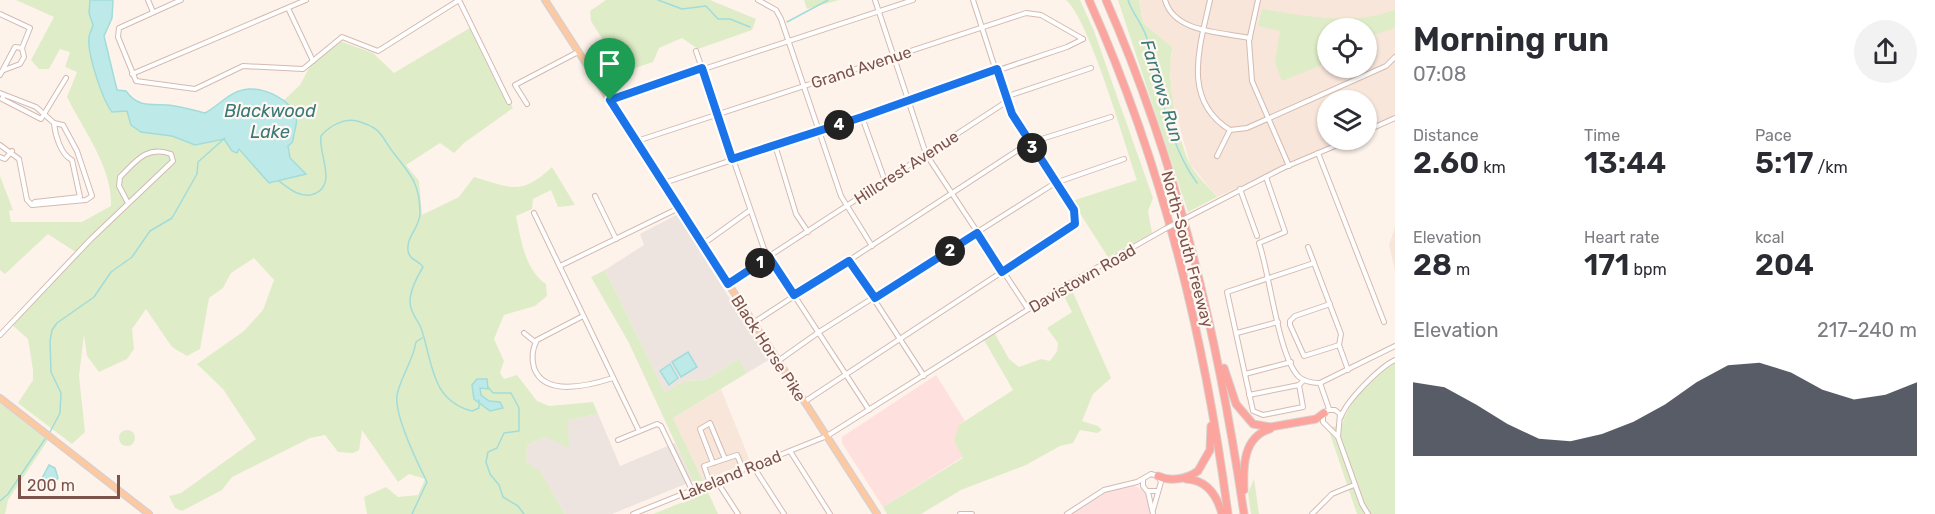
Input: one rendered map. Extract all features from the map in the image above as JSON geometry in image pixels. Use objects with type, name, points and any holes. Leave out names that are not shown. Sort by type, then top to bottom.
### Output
[{"type":"highway","name":"North-South Freeway","points":[[1089,0],[1118,69],[1171,227],[1194,318],[1208,388],[1228,514]]},
{"type":"highway","name":"North-South Freeway","points":[[1106,0],[1156,128],[1187,226],[1214,340],[1232,430],[1244,514]]},
{"type":"highway","points":[[1214,340],[1236,404],[1253,424],[1270,427],[1316,419],[1328,411]]},
{"type":"highway","points":[[1158,476],[1169,479],[1190,476],[1204,463],[1211,442],[1208,388]]},
{"type":"highway","points":[[1244,514],[1245,462],[1254,439],[1271,429],[1315,422],[1327,425]]},
{"type":"highway","points":[[1159,488],[1180,480],[1200,481],[1212,492],[1222,514]]},
{"type":"main road","name":"Black Horse Pike","points":[[545,0],[876,514]]},
{"type":"main road","points":[[0,398],[149,514]]},
{"type":"street","points":[[148,0],[153,12]]},
{"type":"street","points":[[181,0],[118,30],[118,37],[136,81],[195,89],[243,66],[303,69],[342,37],[375,51],[381,50],[459,0],[509,102]]},
{"type":"street","points":[[132,74],[288,8],[295,2],[306,0]]},
{"type":"street","points":[[758,0],[766,2],[778,13],[846,206],[872,246]]},
{"type":"street","points":[[875,0],[926,154],[1028,309]]},
{"type":"street","points":[[610,100],[914,0]]},
{"type":"street","points":[[804,402],[845,373],[1068,231],[1075,224],[1074,210],[1029,143],[1006,102],[973,0]]},
{"type":"street","points":[[1165,0],[1172,14],[1180,22],[1250,38]]},
{"type":"street","points":[[1210,0],[1198,69],[1202,99],[1216,120],[1230,130],[1248,128],[1386,66],[1395,57]]},
{"type":"street","points":[[1258,0],[1250,38],[1252,81],[1289,166]]},
{"type":"street","points":[[288,8],[313,61]]},
{"type":"street","name":"Grand Avenue","points":[[637,141],[1030,12],[1083,39],[1067,47],[997,69]]},
{"type":"street","points":[[0,14],[30,28],[22,48],[24,57],[20,64],[3,70]]},
{"type":"street","points":[[0,75],[15,47],[22,48]]},
{"type":"street","points":[[696,51],[757,236],[869,410]]},
{"type":"street","points":[[527,104],[515,85],[578,52]]},
{"type":"street","name":"Hillcrest Avenue","points":[[728,284],[1006,102],[1016,92],[1091,68]]},
{"type":"street","points":[[664,183],[997,69]]},
{"type":"street","points":[[2,94],[2,99],[41,119],[66,78]]},
{"type":"street","points":[[2,94],[36,107],[54,123],[63,125],[77,151],[92,196],[86,200],[32,205]]},
{"type":"street","points":[[862,117],[885,181]]},
{"type":"street","points":[[753,323],[1029,143],[1111,117]]},
{"type":"street","points":[[1377,126],[1395,118]]},
{"type":"street","points":[[32,205],[35,202],[80,197],[72,160],[67,158],[55,133],[54,123]]},
{"type":"street","points":[[1216,156],[1230,130]]},
{"type":"street","points":[[0,145],[12,151],[20,159],[27,200],[32,205]]},
{"type":"street","points":[[776,145],[796,214],[808,232]]},
{"type":"street","points":[[0,335],[128,203],[174,161],[171,154],[159,149],[148,152],[120,177],[119,186],[128,203]]},
{"type":"street","name":"Davistown Road","points":[[827,436],[1028,309],[1165,229],[1240,189],[1325,150]]},
{"type":"street","points":[[0,157],[5,159],[12,151]]},
{"type":"street","points":[[1318,153],[1384,322]]},
{"type":"street","points":[[778,361],[819,332],[1055,183],[1124,159]]},
{"type":"street","points":[[1266,177],[1285,229],[1283,234],[1259,243],[1278,322],[1291,362],[1304,380],[1320,383],[1395,346]]},
{"type":"street","points":[[1240,189],[1257,236]]},
{"type":"street","points":[[596,196],[616,239]]},
{"type":"street","points":[[560,266],[680,207]]},
{"type":"street","points":[[703,244],[749,211]]},
{"type":"street","points":[[534,213],[639,431]]},
{"type":"street","points":[[1308,247],[1341,334],[1339,345],[1348,370]]},
{"type":"street","points":[[849,261],[924,376]]},
{"type":"street","points":[[1299,385],[1303,407],[1263,415],[1256,413],[1249,394],[1227,292],[1269,280],[1314,262]]},
{"type":"street","points":[[1329,304],[1295,316],[1290,321],[1290,326],[1304,356],[1339,345]]},
{"type":"street","points":[[583,316],[543,335],[535,342],[532,361],[535,371],[543,380],[556,385],[594,384],[613,378]]},
{"type":"street","points":[[1236,333],[1278,322]]},
{"type":"street","points":[[524,333],[535,342]]},
{"type":"street","points":[[1368,514],[1354,484],[1338,437],[1339,423],[1350,401],[1383,368],[1395,360]]},
{"type":"street","points":[[1245,374],[1291,362]]},
{"type":"street","points":[[1249,394],[1299,385],[1304,380]]},
{"type":"street","points":[[1320,383],[1328,411],[1327,425],[1338,437]]},
{"type":"street","points":[[1328,411],[1350,401]]},
{"type":"street","points":[[1328,411],[1338,411],[1341,418]]},
{"type":"street","points":[[713,463],[700,429],[710,423],[725,459]]},
{"type":"street","points":[[1327,425],[1339,423]]},
{"type":"street","points":[[618,440],[657,424],[661,426],[692,490]]},
{"type":"street","name":"Lakeland Road","points":[[633,514],[827,436]]},
{"type":"street","points":[[790,451],[830,514]]},
{"type":"street","points":[[710,483],[703,468],[713,463],[737,455],[744,469]]},
{"type":"street","points":[[753,466],[784,514]]},
{"type":"street","points":[[1067,514],[1104,490],[1143,479],[1149,474],[1158,476],[1159,488],[1153,512]]},
{"type":"street","points":[[1143,479],[1153,512]]},
{"type":"street","points":[[716,480],[738,514]]},
{"type":"street","points":[[1312,514],[1332,494],[1354,484]]},
{"type":"street","points":[[1122,485],[1145,489],[1159,488]]},
{"type":"street","points":[[960,514],[972,514]]},
{"type":"shaded area","points":[[1139,0],[1395,0],[1395,115],[1377,123],[1377,90],[1317,90],[1318,150],[1217,197],[1190,164],[1172,99],[1170,63],[1173,48],[1143,23]]},
{"type":"shaded area","points":[[678,214],[726,293],[772,358],[747,373],[739,359],[705,380],[684,381],[665,392],[605,270],[644,245],[640,234]]},
{"type":"shaded area","points":[[1395,227],[1395,271],[1389,245]]},
{"type":"shaded area","points":[[936,375],[965,421],[959,425],[963,457],[883,507],[842,443],[842,437]]},
{"type":"shaded area","points":[[721,389],[750,461],[703,481],[673,418]]},
{"type":"shaded area","points":[[598,414],[620,466],[675,443],[693,481],[612,514],[565,514],[551,490],[526,462],[527,445],[546,437],[568,420]]},
{"type":"shaded area","points":[[1132,485],[1147,491],[1153,514],[1067,514],[1099,493]]},
{"type":"green space","points":[[16,0],[106,0],[90,52],[141,132],[172,136],[183,141],[224,139],[239,148],[290,158],[288,146],[297,119],[283,101],[300,85],[316,55],[337,40],[373,53],[394,73],[473,26],[513,108],[464,143],[454,153],[440,143],[406,165],[419,181],[422,215],[459,197],[474,177],[507,186],[524,186],[552,167],[575,205],[558,207],[551,190],[533,199],[532,209],[516,216],[525,254],[533,271],[546,284],[547,296],[535,306],[504,315],[494,339],[504,361],[500,373],[504,379],[517,375],[537,401],[549,406],[593,402],[598,414],[568,420],[569,448],[546,437],[527,445],[526,462],[540,471],[565,514],[367,514],[364,497],[386,487],[398,497],[418,495],[425,479],[409,474],[398,482],[362,430],[359,450],[353,453],[338,452],[325,435],[310,438],[232,477],[222,490],[182,511],[175,508],[169,496],[181,493],[256,439],[223,389],[197,364],[244,331],[263,310],[274,280],[254,258],[231,273],[223,288],[209,298],[200,349],[187,356],[172,347],[146,309],[132,329],[134,349],[127,359],[99,372],[87,356],[84,335],[79,376],[85,432],[72,444],[18,403],[33,380],[33,370],[28,339],[10,323],[77,253],[48,234],[5,274],[0,270],[0,176],[13,210],[9,211],[11,222],[82,222],[111,206],[107,178],[102,164],[67,97],[77,72],[65,67],[70,52],[60,49],[49,69],[39,69],[31,60],[54,17]]},
{"type":"green space","points":[[606,0],[710,0],[756,19],[752,30],[698,49],[682,38],[659,48],[653,62],[623,72],[591,21],[590,11]]},
{"type":"green space","points":[[804,0],[839,0],[807,9]]},
{"type":"green space","points":[[1066,0],[1080,0],[1094,31],[1153,198],[1148,211],[1152,233],[1108,257],[1072,201],[1137,180],[1095,56],[1085,31]]},
{"type":"green space","points":[[1118,0],[1139,0],[1143,23],[1173,48],[1170,73],[1181,140],[1193,168],[1217,197],[1188,212]]},
{"type":"green space","points":[[1262,9],[1329,18],[1317,18],[1317,67],[1282,81],[1275,62],[1280,31],[1258,26]]},
{"type":"green space","points":[[1395,10],[1395,28],[1377,34],[1377,18],[1361,18]]},
{"type":"green space","points":[[605,270],[665,392],[684,381],[705,380],[739,359],[747,373],[673,418],[703,481],[693,481],[629,343],[591,277]]},
{"type":"green space","points":[[1071,288],[1111,378],[1093,394],[1082,421],[1098,426],[1102,430],[1097,433],[1080,430],[1073,443],[1060,446],[1026,465],[961,490],[921,514],[887,514],[883,507],[963,458],[954,440],[959,425],[1013,390],[984,340],[994,332],[1009,359],[1019,367],[1041,359],[1050,361],[1057,351],[1058,343],[1047,328],[1072,312],[1062,292]]},
{"type":"green space","points":[[1395,362],[1395,514],[1357,514],[1328,428],[1342,425],[1363,389]]},
{"type":"green space","points":[[0,403],[48,440],[8,500],[5,514],[0,514]]},
{"type":"green space","points":[[127,430],[135,438],[127,446],[119,438]]},
{"type":"green space","points":[[1254,479],[1259,514],[1251,514],[1248,493]]},
{"type":"green space","points":[[708,492],[718,514],[653,514]]},
{"type":"water","name":"Blackwood Lake","points":[[90,0],[113,0],[112,18],[104,36],[117,90],[126,91],[140,103],[186,108],[205,113],[231,95],[243,90],[255,89],[277,96],[289,105],[296,116],[297,123],[293,140],[288,146],[290,158],[306,174],[269,183],[239,149],[237,153],[232,151],[224,139],[195,145],[172,136],[141,132],[131,125],[127,111],[112,112],[100,88],[90,55],[89,36],[93,25],[89,13]]},
{"type":"water","points":[[688,352],[697,367],[681,377],[672,362]]},
{"type":"water","points":[[670,364],[678,378],[669,385],[660,371]]},
{"type":"water","points":[[477,379],[487,379],[488,389],[480,388],[481,395],[489,401],[500,402],[503,408],[490,411],[474,399],[472,385]]},
{"type":"water","points":[[49,465],[55,468],[58,478],[55,482],[41,488],[40,482]]},
{"type":"waterway","name":"Farrows Run","points":[[658,0],[682,9],[706,6],[718,19],[730,19],[750,27]]},
{"type":"waterway","name":"Farrows Run","points":[[787,22],[828,0]]},
{"type":"waterway","name":"Farrows Run","points":[[1128,0],[1146,37],[1172,133],[1187,168],[1197,183]]},
{"type":"waterway","points":[[279,181],[286,187],[304,195],[314,194],[321,190],[326,176],[321,136],[337,124],[357,121],[373,127],[381,134],[417,188],[420,213],[409,241],[408,251],[411,257],[423,267],[416,279],[410,297],[410,306],[421,328],[435,378],[448,398],[458,406],[472,411],[479,408],[479,400]]},
{"type":"waterway","points":[[50,432],[60,413],[61,393],[51,372],[52,330],[57,323],[94,297],[111,272],[132,257],[150,231],[172,218],[197,174],[198,162],[225,138]]},
{"type":"waterway","points":[[412,514],[427,482],[403,426],[397,395],[416,342],[422,338]]},
{"type":"waterway","points":[[488,387],[493,393],[511,393],[519,408],[519,431],[504,433],[497,448],[488,452],[486,462],[503,497],[518,506],[524,514]]},
{"type":"waterway","points":[[0,501],[8,494],[45,439]]},
{"type":"route","points":[[702,68],[732,159],[862,117],[997,69],[1006,102],[1012,114],[1074,210],[1075,224],[1068,231],[1002,272],[977,233],[875,298],[849,261],[794,295],[769,257],[728,284],[610,100],[702,68]]}]
